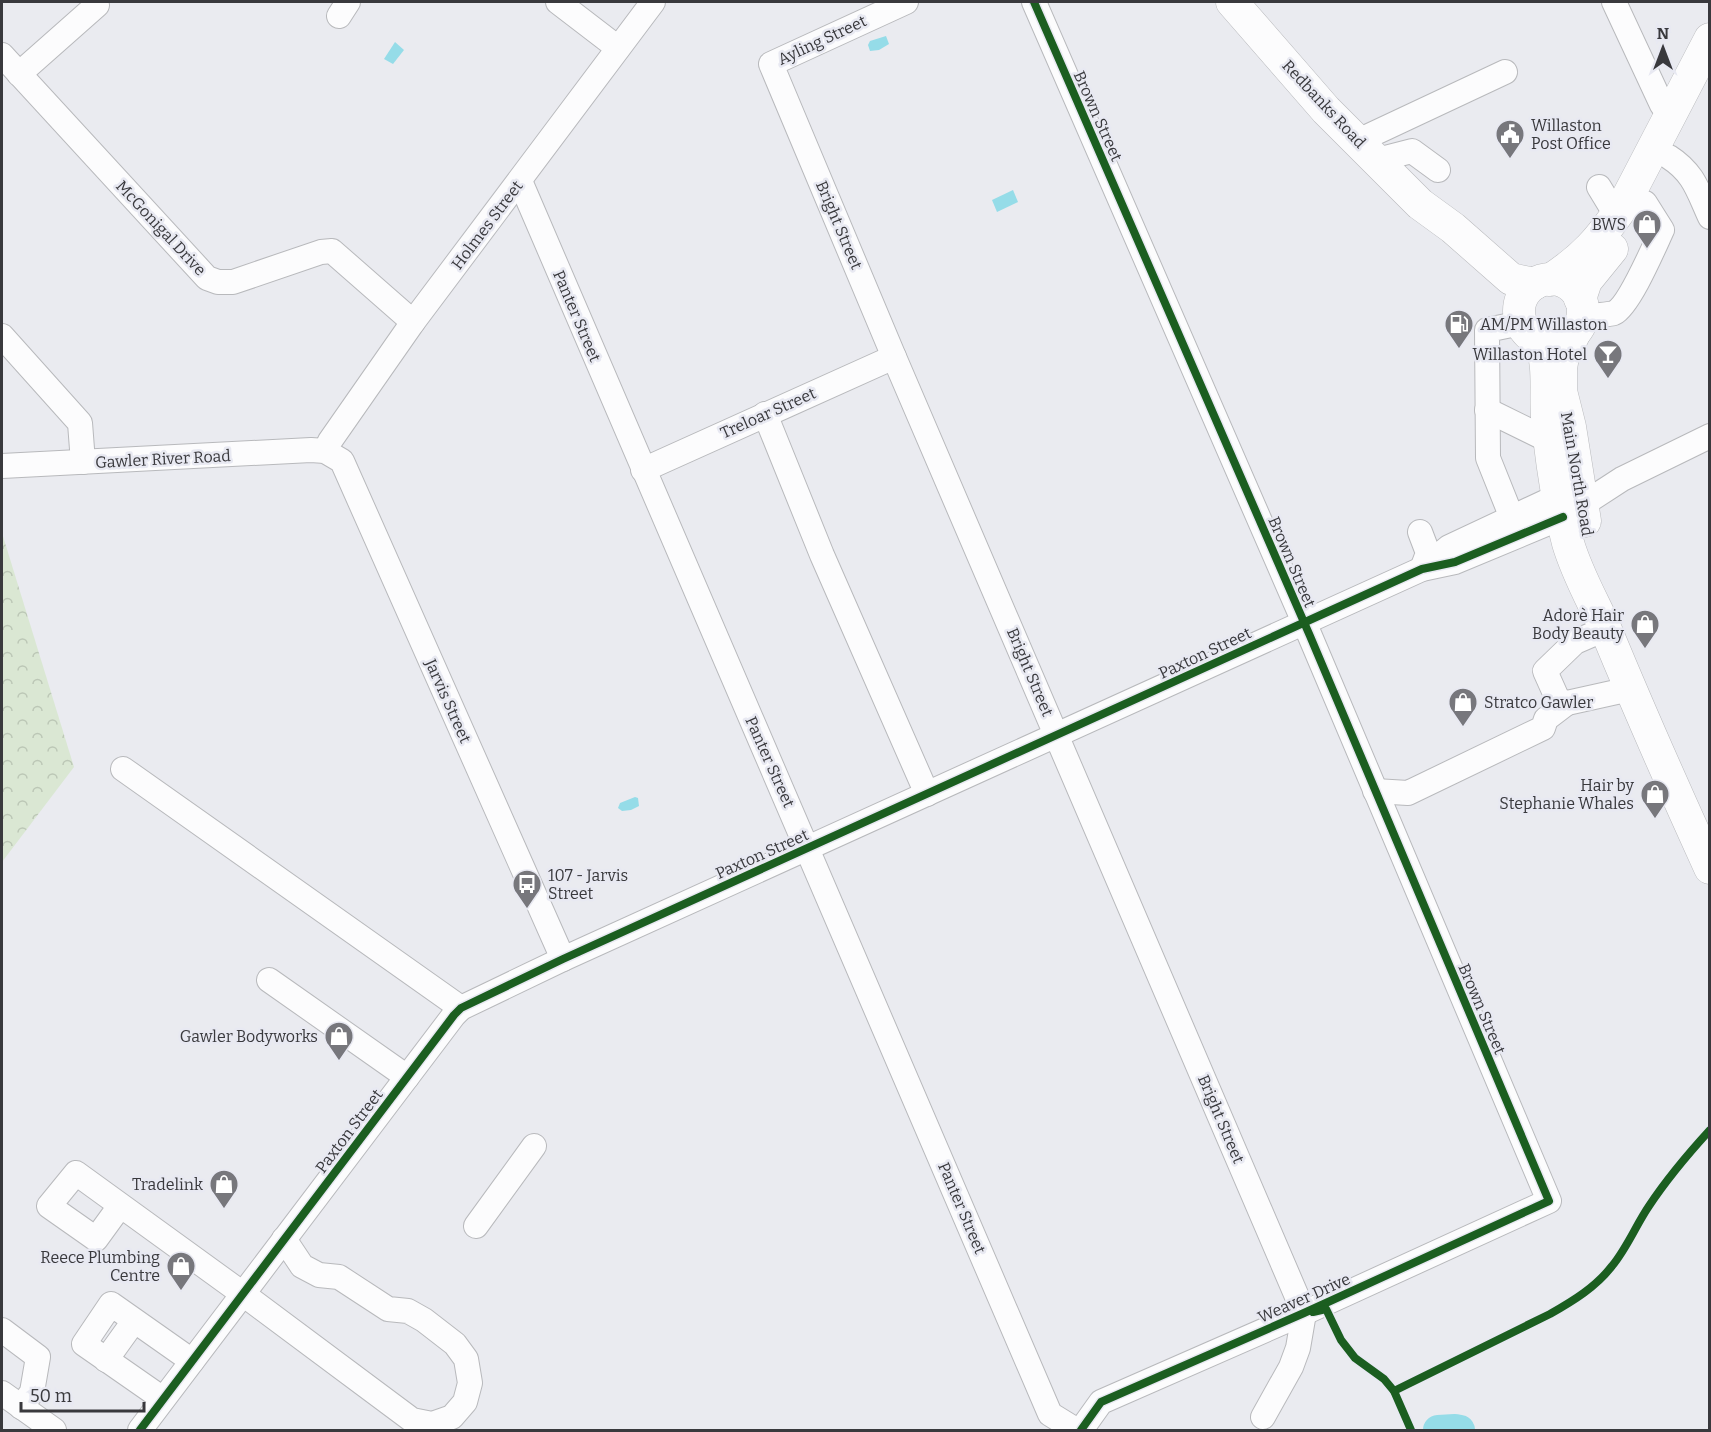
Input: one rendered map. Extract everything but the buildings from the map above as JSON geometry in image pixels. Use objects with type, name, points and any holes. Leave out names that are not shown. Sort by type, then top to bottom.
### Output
[{"type":"main road","name":"Redbanks Road","points":[[1232,2],[1326,110],[1420,204],[1453,228],[1511,279],[1542,282]]},
{"type":"main road","points":[[1542,282],[1568,285],[1579,316],[1569,337],[1555,342],[1527,327],[1521,301],[1526,291],[1580,259],[1611,222],[1710,39]]},
{"type":"main road","points":[[1671,110],[1678,111],[1684,106],[1710,61]]},
{"type":"main road","name":"Main North Road","points":[[1710,80],[1639,213],[1586,281],[1579,316],[1561,368],[1561,392],[1570,427],[1570,500],[1578,573],[1603,624],[1710,868]]},
{"type":"main road","points":[[1611,222],[1619,221],[1629,209],[1656,162],[1662,157],[1669,157]]},
{"type":"main road","name":"Redbanks Road","points":[[1420,204],[1442,238],[1507,299],[1527,327]]},
{"type":"main road","name":"Main North Road","points":[[1527,327],[1547,368],[1547,414],[1550,441],[1570,500]]},
{"type":"street","points":[[558,2],[618,48]]},
{"type":"street","name":"Holmes Street","points":[[325,451],[413,322],[653,2]]},
{"type":"street","name":"Ayling Street","points":[[771,64],[906,2]]},
{"type":"street","name":"Brown Street","points":[[1034,2],[1304,622],[1549,1201]]},
{"type":"street","points":[[1614,2],[1662,105],[1671,110]]},
{"type":"street","points":[[19,74],[97,5]]},
{"type":"street","name":"McGonigal Drive","points":[[2,55],[207,278],[218,282],[233,282],[321,252],[332,251],[413,322]]},
{"type":"street","name":"Bright Street","points":[[771,64],[894,357],[1304,1313]]},
{"type":"street","points":[[1367,151],[1505,72]]},
{"type":"street","points":[[1367,151],[1412,151],[1438,170]]},
{"type":"street","points":[[1669,157],[1684,166],[1710,217]]},
{"type":"street","name":"Panter Street","points":[[520,181],[642,470],[808,848],[1050,1414],[1076,1431]]},
{"type":"street","points":[[1599,187],[1611,222]]},
{"type":"street","points":[[1579,316],[1614,313],[1627,301],[1662,230],[1645,203]]},
{"type":"street","points":[[1512,518],[1488,458],[1487,330],[1527,327]]},
{"type":"street","points":[[2,336],[80,423],[83,462]]},
{"type":"street","name":"Treloar Street","points":[[642,470],[894,357]]},
{"type":"street","points":[[1487,410],[1550,441]]},
{"type":"street","points":[[765,414],[822,555],[927,794]]},
{"type":"street","name":"Paxton Street","points":[[140,1431],[461,1008],[563,959],[1422,569],[1455,562],[1570,500],[1596,483],[1622,479],[1710,436]]},
{"type":"street","name":"Gawler River Road","points":[[2,466],[325,451]]},
{"type":"street","name":"Jarvis Street","points":[[325,451],[342,461],[563,959]]},
{"type":"street","name":"Paxton Street","points":[[1422,569],[1449,547],[1512,518],[1570,500]]},
{"type":"street","points":[[1420,532],[1428,553],[1422,569]]},
{"type":"street","points":[[1568,703],[1558,700],[1545,671],[1575,642],[1603,624]]},
{"type":"street","points":[[1375,790],[1408,793],[1543,728],[1546,720],[1568,703],[1630,689]]},
{"type":"street","points":[[123,769],[461,1008]]},
{"type":"street","points":[[269,980],[407,1077]]},
{"type":"street","points":[[476,1226],[534,1146]]},
{"type":"street","name":"Weaver Drive","points":[[1082,1431],[1101,1402],[1304,1313],[1549,1201]]},
{"type":"street","points":[[120,1206],[412,1420],[432,1424],[452,1417],[465,1402],[470,1383],[466,1359],[455,1344],[424,1320],[408,1311],[388,1309],[339,1277],[319,1275],[302,1266],[284,1239]]},
{"type":"street","points":[[1263,1417],[1291,1367],[1298,1348],[1304,1313]]},
{"type":"street","points":[[163,1400],[106,1360],[135,1321],[192,1361]]},
{"type":"street","points":[[2,1330],[38,1357],[32,1392],[21,1407]]},
{"type":"street","points":[[2,1393],[54,1431]]},
{"type":"green space","points":[[2,533],[74,767],[2,862]]},
{"type":"water","points":[[886,36],[889,44],[879,50],[870,51],[868,45],[870,41]]},
{"type":"water","points":[[395,42],[404,50],[393,64],[384,59]]},
{"type":"water","points":[[1013,190],[1018,202],[997,212],[992,200]]},
{"type":"water","points":[[638,798],[639,806],[622,811],[618,808],[620,803]]},
{"type":"waterway","points":[[1438,1430],[1460,1430]]},
{"type":"cycle path","points":[[1034,2],[1310,636],[1549,1201],[1304,1313],[1101,1402],[1081,1430]]},
{"type":"cycle path","points":[[140,1430],[461,1008],[563,959],[1422,569],[1455,562],[1563,517]]},
{"type":"cycle path","points":[[1394,1391],[1550,1314],[1591,1287],[1606,1274],[1656,1196],[1710,1130]]},
{"type":"cycle path","points":[[1313,1312],[1326,1309],[1341,1340],[1355,1358],[1384,1379],[1394,1391],[1411,1430]]},
{"type":"place","name":"Willaston Post Office","points":[[1510,160]]},
{"type":"place","name":"BWS","points":[[1647,250]]},
{"type":"place","name":"AM/PM Willaston","points":[[1459,350]]},
{"type":"place","name":"Willaston Hotel","points":[[1608,380]]},
{"type":"place","name":"Adorè Hair Body Beauty","points":[[1645,650]]},
{"type":"place","name":"Stratco Gawler","points":[[1463,728]]},
{"type":"place","name":"Hair by Stephanie Whales","points":[[1655,820]]},
{"type":"place","name":"107 - Jarvis Street","points":[[527,910]]},
{"type":"place","name":"Gawler Bodyworks","points":[[339,1062]]},
{"type":"place","name":"Tradelink","points":[[224,1210]]},
{"type":"place","name":"Reece Plumbing Centre","points":[[181,1292]]}]
